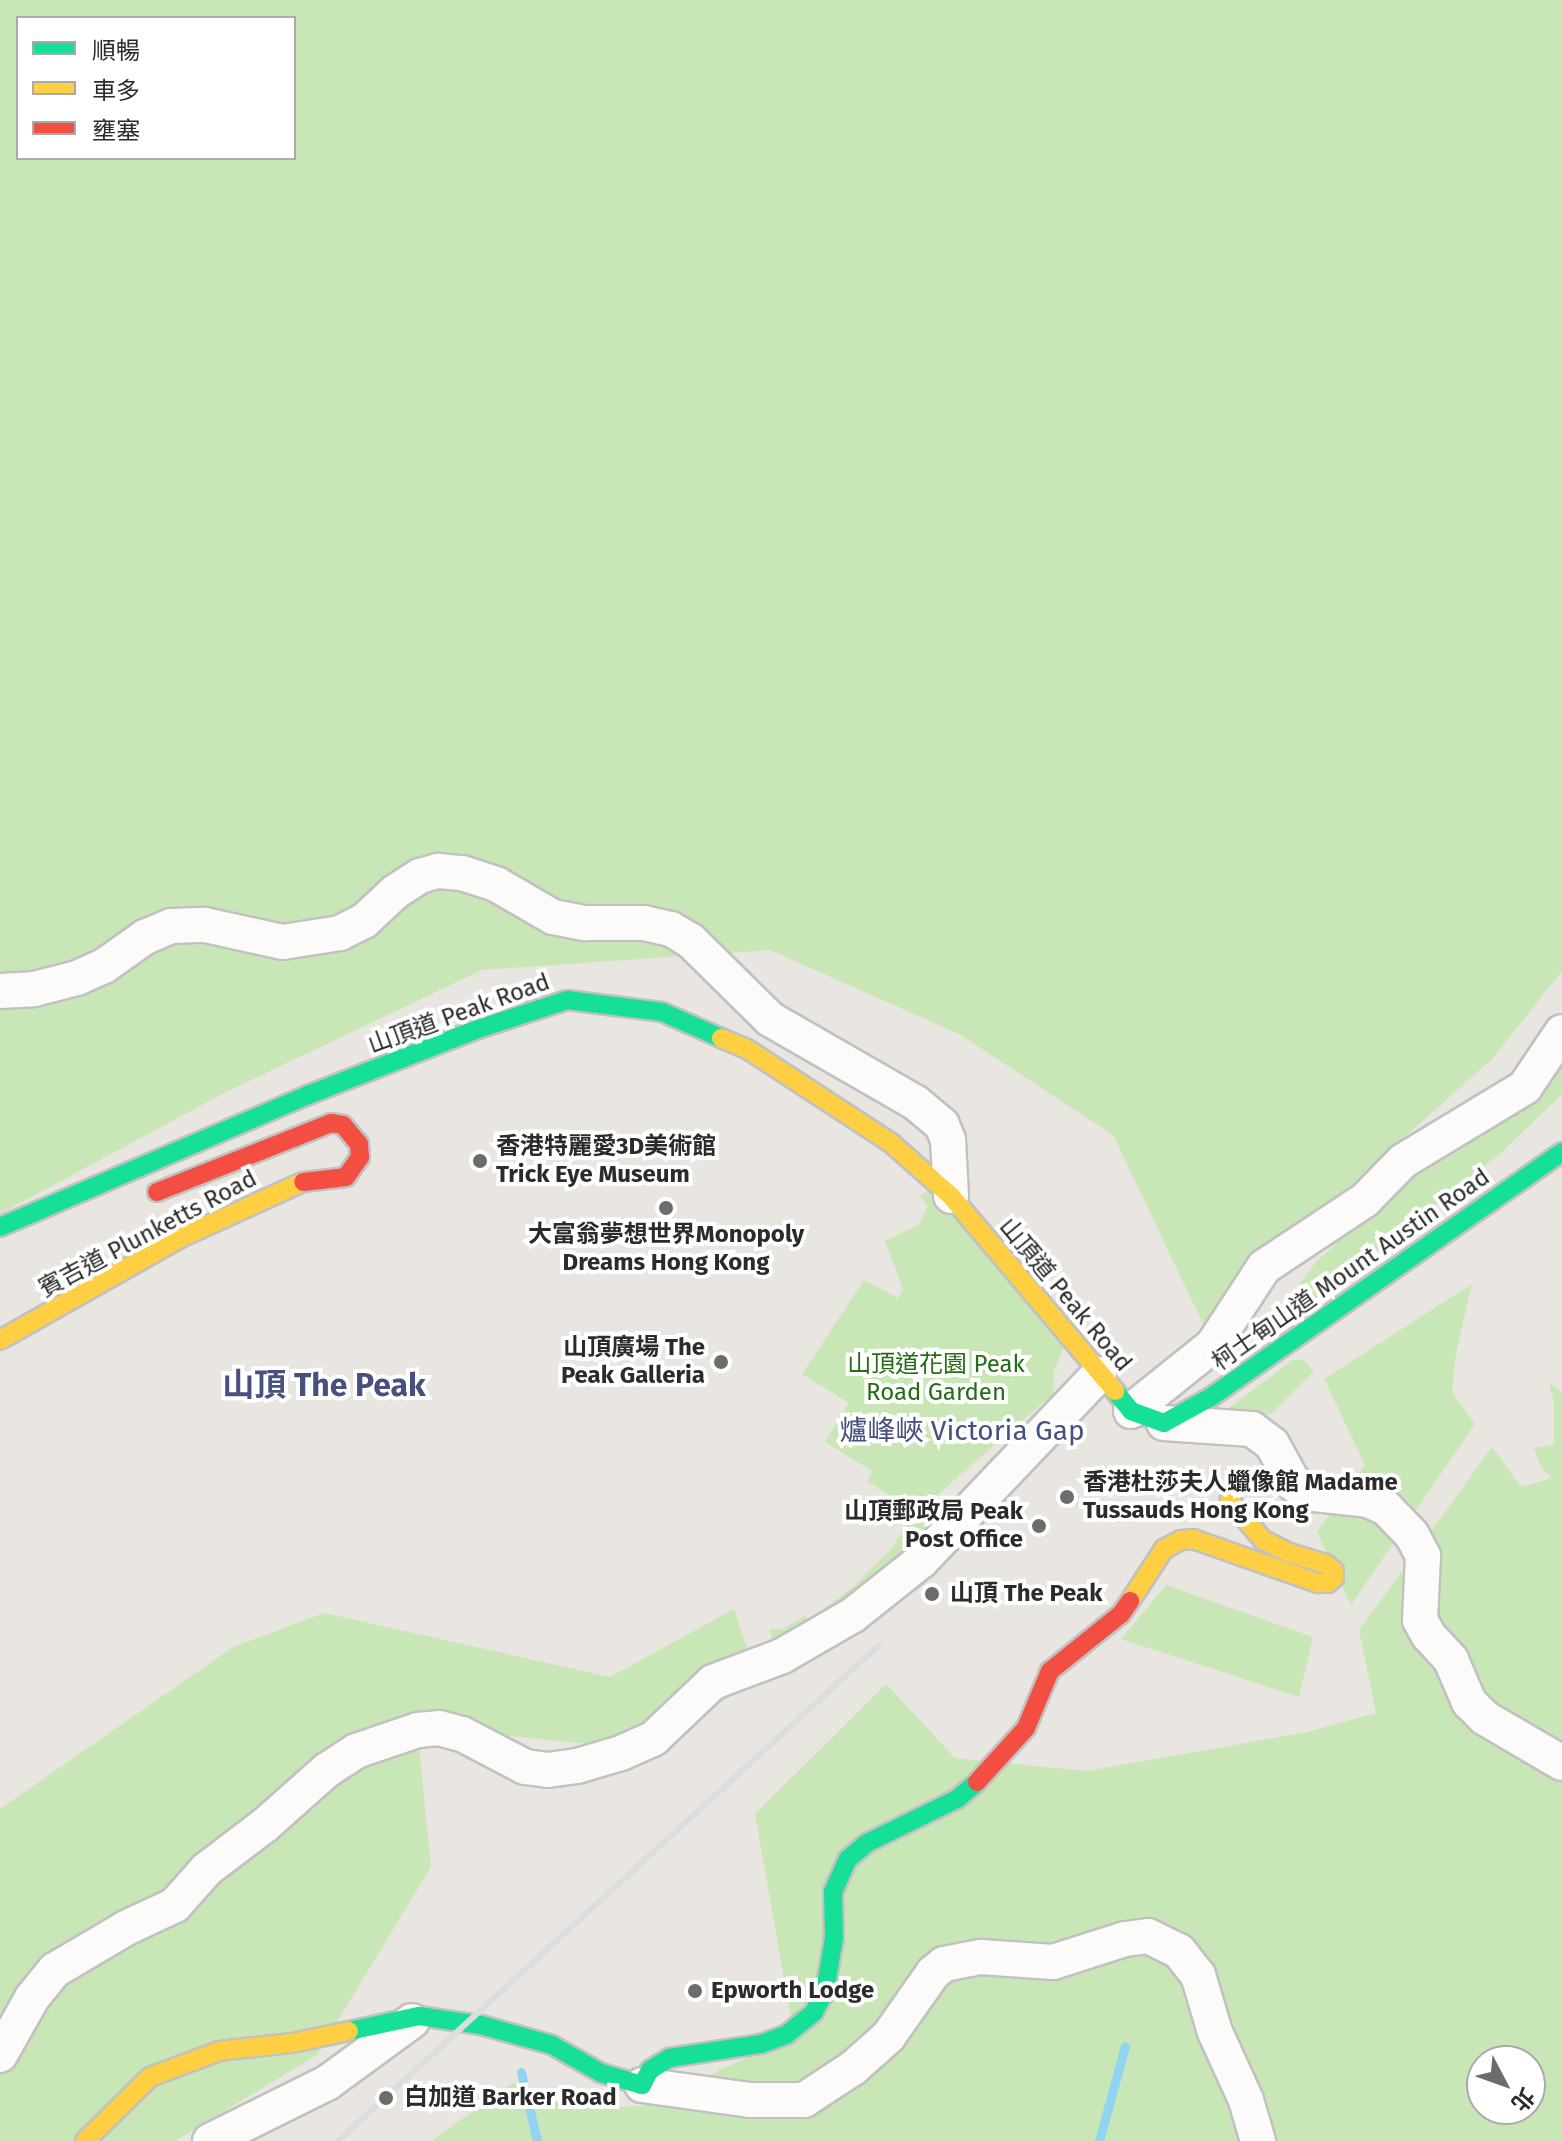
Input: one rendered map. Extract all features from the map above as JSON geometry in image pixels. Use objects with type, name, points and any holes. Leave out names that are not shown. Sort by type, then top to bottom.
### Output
[{"type":"street","points":[[0,991],[34,989],[77,978],[104,966],[145,937],[171,926],[205,925],[283,942],[340,933],[364,921],[395,892],[420,876],[438,871],[462,873],[496,884],[562,919],[644,923],[671,929],[691,941],[770,1019],[899,1093],[942,1125],[948,1140],[951,1196]]},
{"type":"street","name":"山頂道 Peak Road","points":[[0,1227],[323,1089],[478,1029],[567,1000],[662,1012],[747,1049],[891,1143],[951,1196],[1131,1411],[1164,1423]]},
{"type":"street","points":[[1131,1411],[1213,1345],[1264,1267],[1365,1200],[1403,1161],[1525,1087],[1562,1032]]},
{"type":"street","name":"賓吉道 Plunketts Road","points":[[0,1340],[167,1245],[299,1182],[346,1177],[360,1157],[359,1144],[353,1133],[343,1125],[318,1126],[137,1200]]},
{"type":"street","name":"柯士甸山道 Mount Austin Road","points":[[1164,1423],[1211,1397],[1562,1152]]},
{"type":"street","points":[[67,1197],[109,1204]]},
{"type":"street","points":[[0,2055],[32,1998],[60,1966],[132,1925],[170,1909],[207,1869],[265,1825],[327,1770],[356,1751],[397,1736],[439,1728],[462,1734],[519,1765],[555,1770],[621,1753],[654,1738],[713,1682],[794,1650],[881,1595],[921,1561],[1099,1374]]},
{"type":"street","points":[[1164,1423],[1252,1429],[1272,1444],[1294,1484],[1305,1493],[1372,1501],[1391,1513],[1412,1535],[1423,1556],[1419,1612],[1422,1626],[1451,1660],[1469,1702],[1485,1718],[1562,1763]]},
{"type":"street","points":[[642,2085],[650,2070],[669,2058],[768,2043],[803,2024],[818,2006],[828,1981],[834,1938],[833,1892],[848,1859],[867,1843],[957,1799],[986,1775],[1026,1728],[1050,1671],[1121,1614],[1164,1549],[1181,1540],[1193,1539],[1318,1583],[1328,1583],[1334,1578],[1334,1571],[1326,1564],[1267,1543],[1229,1500]]},
{"type":"street","points":[[85,2141],[150,2077],[205,2056],[219,2051],[292,2043],[419,2016],[481,2025],[552,2045],[601,2073],[642,2085],[750,2100],[804,2100],[853,2068],[888,2037],[933,1973],[944,1964],[981,1957],[1053,1962],[1134,1937],[1148,1936],[1174,1946],[1198,1975],[1215,2032],[1244,2095],[1258,2141]]},
{"type":"street","points":[[210,2141],[327,2083],[419,2016]]},
{"type":"green space","points":[[0,0],[1562,0],[1562,971],[1493,1058],[1290,1240],[1205,1328],[1113,1135],[959,1034],[770,950],[482,970],[226,1092],[0,1214]]},
{"type":"green space","points":[[1562,1025],[1562,1094],[1499,1155],[1253,1349],[1315,1263],[1437,1149],[1518,1081]]},
{"type":"green space","name":"山頂道花園 Peak Road Garden","points":[[932,1189],[1064,1347],[1054,1372],[1053,1394],[918,1512],[925,1529],[919,1549],[774,1654],[770,1629],[782,1629],[805,1616],[809,1620],[855,1585],[890,1550],[916,1512],[867,1481],[872,1471],[825,1442],[849,1403],[802,1374],[864,1280],[898,1298],[903,1289],[885,1241],[919,1224],[928,1206],[919,1196]]},
{"type":"green space","points":[[1472,1284],[1456,1353],[1452,1392],[1475,1424],[1351,1605],[1317,1532],[1365,1465],[1324,1379]]},
{"type":"green space","points":[[1293,1360],[1303,1360],[1314,1371],[1271,1414],[1221,1414]]},
{"type":"green space","points":[[1549,1382],[1562,1392],[1562,2141],[431,2141],[513,2083],[572,2109],[642,2106],[794,2036],[755,1814],[886,1684],[955,1758],[1087,1771],[1307,1732],[1376,1713],[1359,1630],[1492,1447],[1521,1487],[1552,1478],[1541,1467],[1534,1448],[1554,1445],[1554,1403]]},
{"type":"green space","points":[[1166,1585],[1313,1637],[1299,1697],[1121,1639]]},
{"type":"green space","points":[[734,1609],[757,1679],[648,1750],[417,1727],[431,1867],[317,2055],[175,2141],[0,2141],[0,1809],[233,1647],[324,1613],[610,1677]]},
{"type":"waterway","points":[[1099,2141],[1125,2046]]},
{"type":"waterway","points":[[521,2072],[537,2141]]},
{"type":"railway","points":[[338,2141],[878,1646]]},
{"type":"traffic: fast","points":[[0,1227],[308,1095],[478,1029],[567,1000],[662,1012],[721,1038]]},
{"type":"traffic: fast","points":[[1115,1391],[1131,1411],[1164,1423],[1211,1397],[1562,1152]]},
{"type":"traffic: fast","points":[[349,2031],[419,2016],[481,2025],[552,2045],[601,2073],[642,2085],[650,2070],[669,2058],[761,2044],[786,2035],[814,2012],[825,1991],[834,1938],[833,1892],[848,1859],[867,1843],[957,1799],[977,1782]]},
{"type":"traffic: slow","points":[[721,1038],[747,1049],[891,1143],[951,1196],[1115,1391]]},
{"type":"traffic: slow","points":[[0,1340],[180,1238],[303,1182]]},
{"type":"traffic: slow","points":[[1130,1601],[1164,1549],[1181,1540],[1193,1539],[1318,1583],[1328,1583],[1334,1578],[1334,1571],[1326,1564],[1289,1553],[1263,1540],[1229,1500]]},
{"type":"traffic: slow","points":[[85,2141],[150,2077],[219,2051],[292,2043],[349,2031]]},
{"type":"traffic: jam","points":[[157,1192],[331,1123],[343,1125],[359,1144],[360,1157],[346,1177],[303,1182]]},
{"type":"traffic: jam","points":[[977,1782],[1026,1728],[1050,1671],[1121,1614],[1130,1601]]},
{"type":"place","name":"香港特麗愛3D美術館 Trick Eye Museum","points":[[480,1161]]},
{"type":"place","name":"大富翁夢想世界Monopoly Dreams Hong Kong","points":[[666,1208]]},
{"type":"place","name":"山頂廣場 The Peak Galleria","points":[[721,1362]]},
{"type":"place","name":"香港杜莎夫人蠟像館 Madame Tussauds Hong Kong","points":[[1067,1497]]},
{"type":"place","name":"山頂郵政局 Peak Post Office","points":[[1039,1526]]},
{"type":"place","name":"山頂 The Peak","points":[[932,1594]]},
{"type":"place","name":"Epworth Lodge","points":[[695,1991]]},
{"type":"place","name":"白加道 Barker Road","points":[[386,2098]]},
{"type":"district","name":"山頂 The Peak","points":[[324,1385]]},
{"type":"district","name":"爐峰峽 Victoria Gap","points":[[962,1431]]}]
